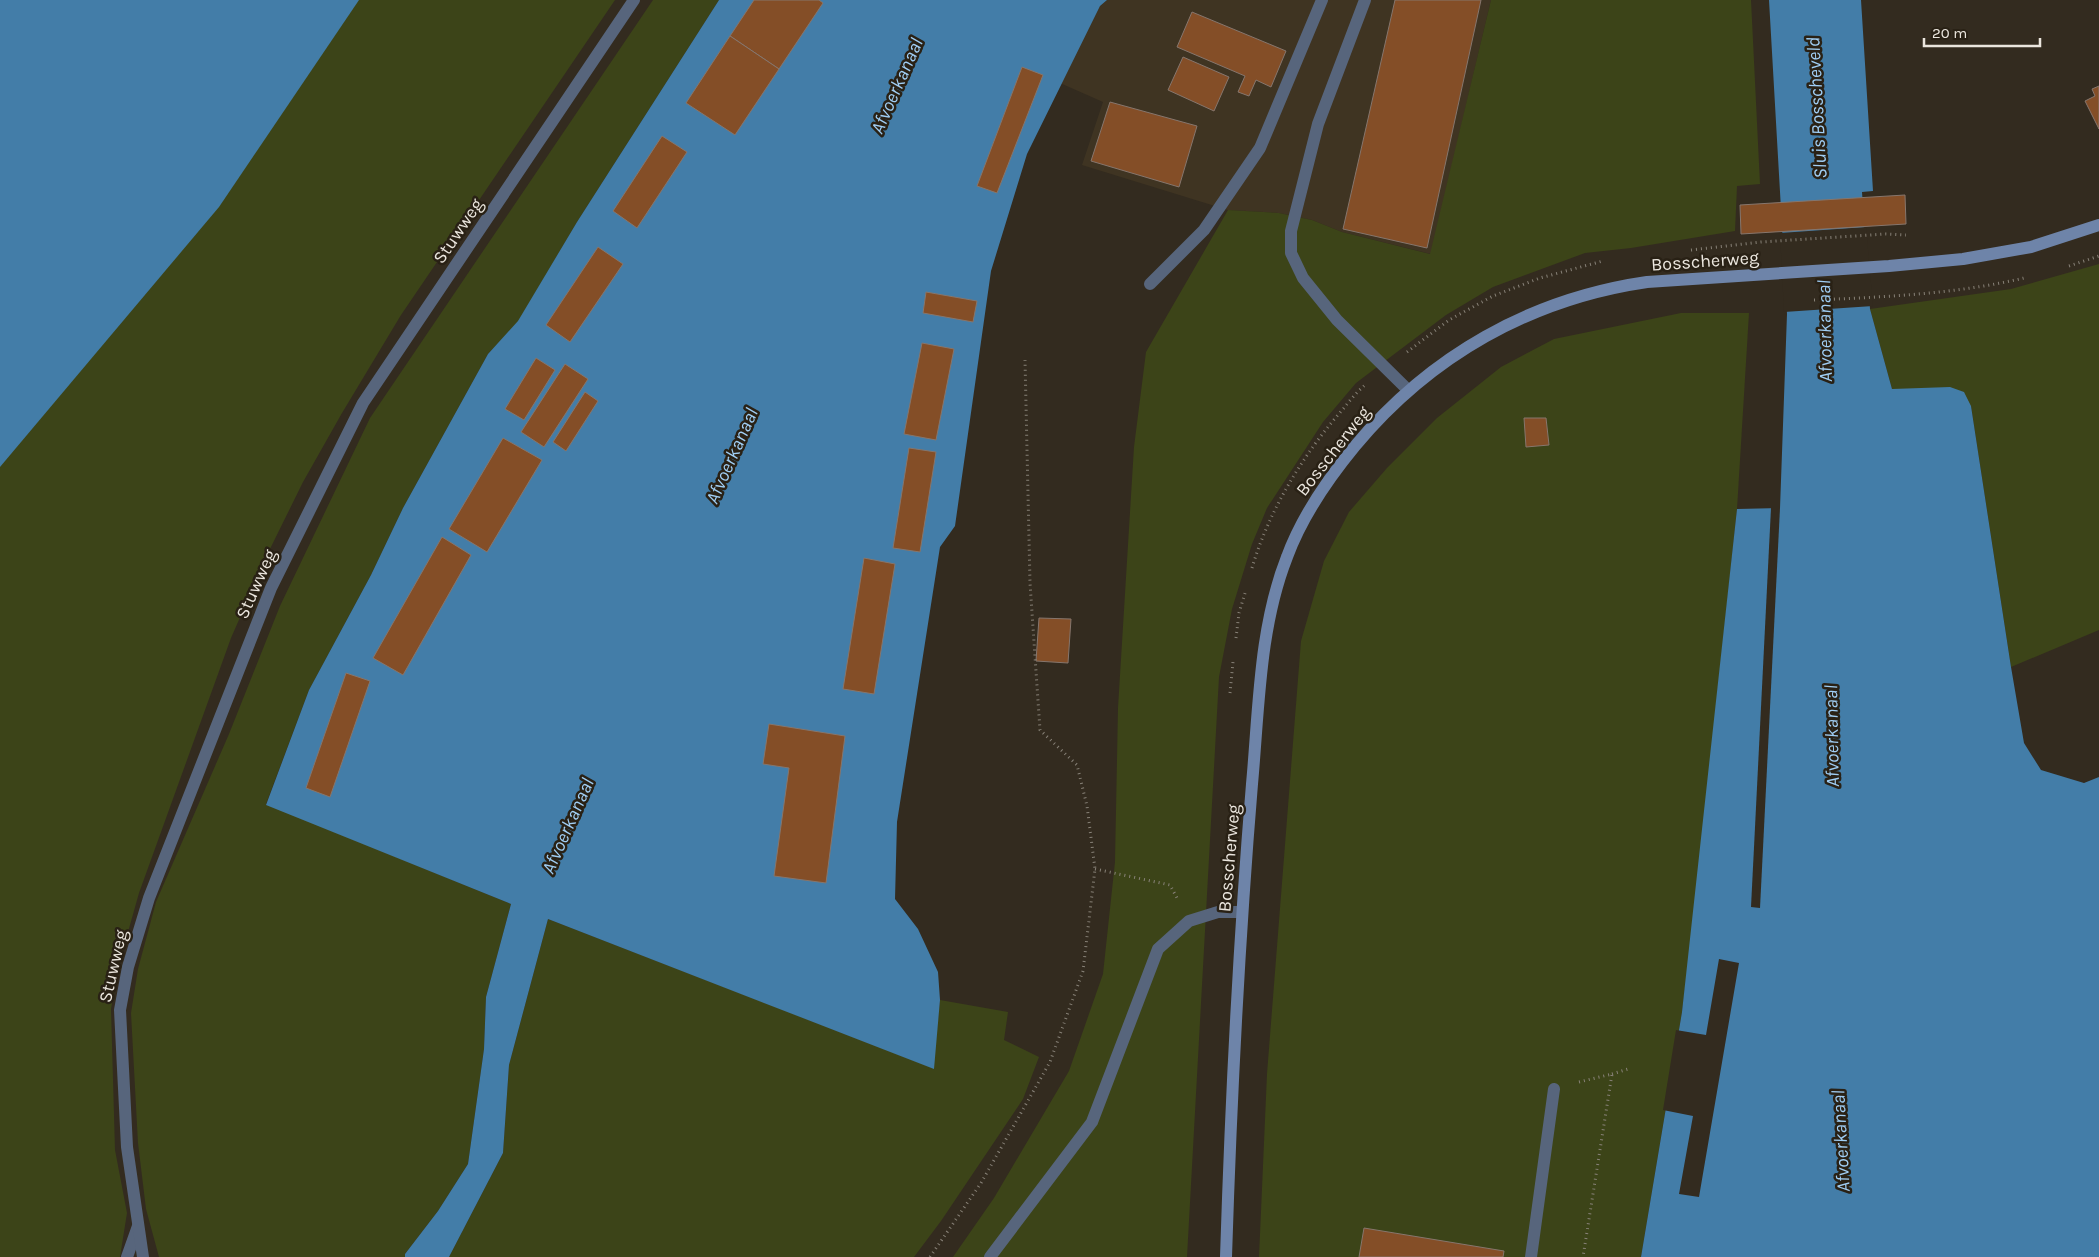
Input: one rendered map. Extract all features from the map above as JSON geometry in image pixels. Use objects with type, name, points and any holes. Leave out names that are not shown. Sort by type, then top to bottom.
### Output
[{"type":"street","name":"Stuwweg","points":[[144,1257],[127,1147],[120,1010],[128,967],[149,898],[271,588],[363,403],[634,0]]},
{"type":"street","points":[[1150,284],[1204,230],[1260,148],[1322,0]]},
{"type":"street","points":[[1365,0],[1318,124],[1291,231],[1292,253],[1303,278],[1331,313],[1408,390]]},
{"type":"street","name":"Bosscherweg","points":[[1226,1257],[1242,912],[1264,646],[1276,587],[1287,555],[1301,525],[1319,493],[1374,424],[1408,390],[1444,362],[1506,324],[1562,302],[1620,286],[1647,282],[1889,266],[2004,253],[2050,242],[2099,224]]},
{"type":"street","points":[[990,1257],[1092,1122],[1158,949],[1189,921],[1218,912],[1242,912]]},
{"type":"street","points":[[1531,1257],[1554,1088]]},
{"type":"street","points":[[127,1257],[138,1226]]},
{"type":"path","points":[[1683,251],[1761,242],[1886,234],[1912,235]]},
{"type":"path","points":[[1252,570],[1259,546],[1275,511],[1325,430],[1360,389],[1449,320],[1493,296],[1540,278],[1606,260]]},
{"type":"path","points":[[1813,300],[1891,297]]},
{"type":"path","points":[[930,1257],[981,1182],[1050,1062],[1083,971],[1095,869],[1087,806],[1077,765],[1040,730],[1030,583],[1025,360]]},
{"type":"path","points":[[1236,641],[1240,613],[1247,587]]},
{"type":"path","points":[[1230,698],[1233,660]]},
{"type":"path","points":[[1095,869],[1170,885]]},
{"type":"path","points":[[1554,1088],[1628,1069]]},
{"type":"path","points":[[1583,1257],[1612,1074]]},
{"type":"shaded area","points":[[1107,0],[1491,0],[1431,254],[1342,232],[1312,220],[1279,213],[1228,210],[1082,165],[1103,102],[1060,83],[1100,6]]},
{"type":"green space","points":[[0,0],[615,0],[401,315],[342,413],[303,482],[270,549],[231,638],[139,893],[119,964],[111,1009],[115,1150],[127,1213],[120,1257],[0,1257]]},
{"type":"green space","points":[[653,0],[719,0],[577,222],[518,322],[488,354],[403,508],[371,575],[309,690],[266,804],[511,904],[486,997],[484,1049],[468,1164],[438,1211],[405,1254],[405,1257],[159,1257],[146,1209],[138,1143],[131,1013],[138,969],[156,902],[229,734],[280,606],[370,418]]},
{"type":"green space","points":[[1491,0],[1751,0],[1760,184],[1737,186],[1735,231],[1631,248],[1585,253],[1493,287],[1446,315],[1356,383],[1323,422],[1267,508],[1252,544],[1232,609],[1219,677],[1187,1257],[953,1257],[994,1198],[1069,1071],[1103,974],[1115,862],[1118,708],[1134,447],[1146,352],[1228,210],[1279,213],[1312,220],[1342,232],[1430,254]]},
{"type":"green space","points":[[2099,264],[2099,630],[2011,667],[1971,406],[1917,390],[1892,389],[1870,309],[2011,289]]},
{"type":"green space","points":[[1681,313],[1749,313],[1737,509],[1692,932],[1682,1012],[1641,1257],[1259,1257],[1267,1074],[1301,641],[1324,561],[1349,512],[1387,468],[1437,418],[1501,367],[1554,339]]},
{"type":"green space","points":[[548,919],[933,1068],[940,1000],[1008,1012],[1004,1040],[1039,1057],[1023,1099],[941,1221],[914,1257],[449,1257],[503,1153],[509,1065]]},
{"type":"water","points":[[0,0],[359,0],[219,207],[0,467]]},
{"type":"water","name":"Afvoerkanaal","points":[[719,0],[1107,0],[1100,6],[1027,154],[991,271],[955,526],[940,547],[897,822],[895,899],[918,929],[938,972],[940,1000],[934,1069],[548,919],[509,1065],[503,1153],[449,1257],[405,1257],[405,1254],[438,1211],[468,1164],[484,1049],[486,997],[511,904],[266,805],[309,690],[371,575],[403,508],[488,354],[518,321],[577,222]]},
{"type":"water","points":[[1769,0],[1861,0],[1873,191],[1862,192],[1870,309],[1892,389],[1950,387],[1964,392],[1971,406],[2024,743],[2041,770],[2084,783],[2099,777],[2099,1257],[1641,1257],[1682,1012],[1737,509],[1780,508],[1787,314]]},
{"type":"pier","points":[[1866,227],[1873,306],[1784,312],[1780,233]]},
{"type":"pier","points":[[1771,508],[1780,508],[1760,908],[1751,907]]},
{"type":"pier","points":[[1719,959],[1739,963],[1699,1197],[1679,1194],[1693,1116],[1663,1110],[1676,1030],[1706,1035]]},
{"type":"building","points":[[754,0],[819,0],[823,3],[779,69],[730,36]]},
{"type":"building","points":[[1395,0],[1481,0],[1427,248],[1343,229]]},
{"type":"building","points":[[1192,12],[1286,51],[1271,87],[1256,80],[1249,96],[1238,92],[1245,76],[1177,47]]},
{"type":"building","points":[[730,36],[779,69],[735,135],[686,103]]},
{"type":"building","points":[[1183,57],[1229,77],[1214,111],[1168,90]]},
{"type":"building","points":[[1022,67],[1043,75],[997,193],[977,186]]},
{"type":"building","points":[[2099,86],[2099,129],[2085,101],[2095,96],[2092,89]]},
{"type":"building","points":[[1110,102],[1197,126],[1179,187],[1091,161]]},
{"type":"building","points":[[662,136],[687,152],[637,228],[613,211]]},
{"type":"building","points":[[1905,195],[1906,224],[1741,234],[1740,205]]},
{"type":"building","points":[[598,247],[623,264],[570,342],[546,325]]},
{"type":"building","points":[[926,292],[977,301],[973,322],[923,313]]},
{"type":"building","points":[[922,343],[954,349],[936,440],[904,434]]},
{"type":"building","points":[[536,358],[555,370],[524,420],[505,409]]},
{"type":"building","points":[[565,364],[588,379],[544,447],[521,432]]},
{"type":"building","points":[[585,392],[598,401],[566,451],[553,442]]},
{"type":"building","points":[[1524,418],[1546,418],[1549,445],[1526,447]]},
{"type":"building","points":[[503,438],[542,460],[487,552],[449,529]]},
{"type":"building","points":[[909,448],[936,452],[920,552],[893,548]]},
{"type":"building","points":[[442,537],[471,555],[403,675],[373,658]]},
{"type":"building","points":[[864,558],[895,564],[874,694],[843,689]]},
{"type":"building","points":[[1039,618],[1071,619],[1068,663],[1036,661]]},
{"type":"building","points":[[346,673],[370,681],[330,797],[306,788]]},
{"type":"building","points":[[769,724],[845,736],[826,883],[774,876],[789,768],[763,764]]},
{"type":"building","points":[[1364,1228],[1504,1251],[1503,1257],[1359,1257]]},
{"type":"water label","name":"Sluis Bosscheveld","points":[[1817,108]]}]
